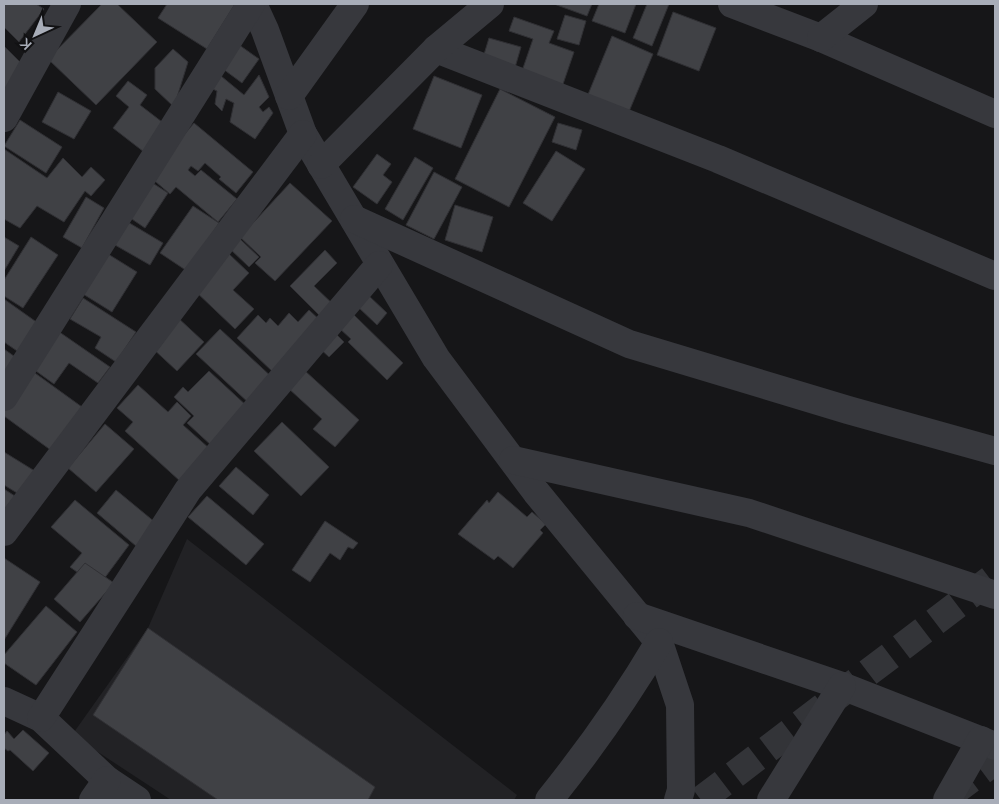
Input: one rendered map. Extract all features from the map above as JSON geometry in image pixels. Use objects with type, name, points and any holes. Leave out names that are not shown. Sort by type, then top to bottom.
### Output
[{"type":"street","points":[[4,118],[67,4]]},
{"type":"street","points":[[252,4],[289,96],[302,134],[436,358],[513,460],[659,642],[680,705],[684,797]]},
{"type":"street","points":[[4,396],[252,4]]},
{"type":"street","points":[[289,96],[355,4]]},
{"type":"street","points":[[321,165],[436,50],[490,4]]},
{"type":"street","points":[[732,4],[821,38],[995,114]]},
{"type":"street","points":[[821,38],[864,4]]},
{"type":"street","points":[[436,50],[718,159],[995,276]]},
{"type":"street","points":[[4,532],[302,134]]},
{"type":"street","points":[[354,219],[629,344],[848,410],[995,451]]},
{"type":"street","points":[[138,800],[100,790],[17,713],[188,490],[379,265]]},
{"type":"street","points":[[513,460],[749,513],[995,595]]},
{"type":"street","points":[[637,616],[842,686],[988,743],[947,800]]},
{"type":"street","points":[[550,800],[596,741],[630,692],[659,642]]},
{"type":"street","points":[[771,800],[842,686]]},
{"type":"shaded area","points":[[187,539],[517,795],[514,800],[171,800],[72,735],[148,628]]},
{"type":"building","points":[[4,4],[36,4],[44,9],[19,42],[4,27]]},
{"type":"building","points":[[102,4],[117,4],[157,42],[96,105],[48,59]]},
{"type":"building","points":[[167,4],[235,4],[207,49],[158,18]]},
{"type":"building","points":[[554,4],[592,4],[587,16]]},
{"type":"building","points":[[599,4],[636,4],[625,33],[592,21]]},
{"type":"building","points":[[647,4],[669,4],[652,46],[633,38]]},
{"type":"building","points":[[673,12],[716,28],[699,71],[657,55]]},
{"type":"building","points":[[565,15],[586,21],[579,45],[557,39]]},
{"type":"building","points":[[514,17],[554,31],[549,43],[574,52],[562,87],[521,74],[533,39],[509,31]]},
{"type":"building","points":[[612,36],[653,54],[628,114],[587,97]]},
{"type":"building","points":[[489,38],[521,47],[514,71],[482,61]]},
{"type":"building","points":[[235,42],[259,59],[242,83],[219,66]]},
{"type":"building","points":[[4,48],[24,66],[4,98]]},
{"type":"building","points":[[173,49],[188,62],[174,107],[155,89],[155,68]]},
{"type":"building","points":[[259,75],[269,97],[259,107],[263,112],[269,107],[273,113],[255,139],[230,122],[234,103],[226,99],[222,111],[215,104],[217,91],[206,86],[221,76],[244,95]]},
{"type":"building","points":[[434,76],[482,95],[461,148],[413,129]]},
{"type":"building","points":[[128,81],[147,95],[140,105],[166,125],[144,152],[113,128],[129,107],[116,96]]},
{"type":"building","points":[[500,89],[555,117],[509,207],[455,179]]},
{"type":"building","points":[[58,92],[91,111],[74,139],[42,122]]},
{"type":"building","points":[[20,120],[62,147],[46,173],[4,146]]},
{"type":"building","points":[[194,123],[253,172],[236,193],[219,179],[221,177],[205,163],[198,171],[191,166],[188,170],[195,176],[201,170],[237,199],[218,222],[176,187],[170,194],[149,176]]},
{"type":"building","points":[[558,123],[582,130],[576,150],[552,142]]},
{"type":"building","points":[[4,149],[47,178],[63,158],[82,177],[91,167],[105,180],[91,196],[85,191],[64,222],[37,206],[20,228],[4,219]]},
{"type":"building","points":[[556,151],[585,169],[552,221],[523,203]]},
{"type":"building","points":[[377,154],[391,164],[383,175],[392,182],[377,204],[353,187]]},
{"type":"building","points":[[415,157],[433,168],[403,220],[385,209]]},
{"type":"building","points":[[434,172],[462,187],[434,239],[406,225]]},
{"type":"building","points":[[148,180],[168,193],[145,228],[126,215]]},
{"type":"building","points":[[290,183],[332,221],[275,281],[255,263],[261,257],[240,237]]},
{"type":"building","points":[[86,197],[104,208],[82,248],[63,237]]},
{"type":"building","points":[[455,205],[493,217],[482,252],[445,240]]},
{"type":"building","points":[[193,206],[219,223],[187,271],[160,253]]},
{"type":"building","points":[[121,218],[163,243],[150,265],[108,241]]},
{"type":"building","points":[[4,237],[19,246],[4,271]]},
{"type":"building","points":[[31,237],[58,255],[23,308],[4,296],[4,280]]},
{"type":"building","points":[[239,238],[259,257],[249,267],[229,248]]},
{"type":"building","points":[[325,250],[337,263],[314,286],[337,308],[325,321],[290,286]]},
{"type":"building","points":[[227,252],[249,273],[233,290],[254,309],[235,329],[193,289]]},
{"type":"building","points":[[108,254],[137,272],[112,312],[83,294]]},
{"type":"building","points":[[368,295],[387,313],[377,325],[357,306]]},
{"type":"building","points":[[83,298],[136,332],[116,362],[95,348],[101,337],[70,319]]},
{"type":"building","points":[[4,299],[42,326],[23,355],[4,342]]},
{"type":"building","points":[[309,310],[323,323],[275,374],[237,338],[258,315],[266,323],[270,318],[278,326],[289,313],[298,322]]},
{"type":"building","points":[[353,314],[403,363],[387,380],[348,342],[351,339],[339,328]]},
{"type":"building","points":[[176,316],[204,342],[177,371],[149,345]]},
{"type":"building","points":[[55,329],[110,367],[98,383],[69,363],[54,384],[29,366]]},
{"type":"building","points":[[220,329],[275,380],[251,405],[196,354]]},
{"type":"building","points":[[332,330],[344,342],[329,357],[317,346]]},
{"type":"building","points":[[4,349],[18,359],[4,381]]},
{"type":"building","points":[[28,368],[82,407],[52,451],[4,416],[4,403]]},
{"type":"building","points":[[304,370],[359,420],[335,447],[313,429],[322,419],[288,388]]},
{"type":"building","points":[[209,371],[249,408],[213,447],[187,423],[194,416],[174,397],[183,387],[188,392]]},
{"type":"building","points":[[138,385],[168,412],[177,402],[191,416],[183,425],[210,449],[181,482],[125,431],[133,422],[117,408]]},
{"type":"building","points":[[282,422],[329,467],[301,496],[254,451]]},
{"type":"building","points":[[105,424],[134,449],[96,492],[68,468]]},
{"type":"building","points":[[4,452],[38,473],[22,496],[4,485]]},
{"type":"building","points":[[236,467],[269,495],[253,515],[219,486]]},
{"type":"building","points":[[4,489],[18,498],[4,520]]},
{"type":"building","points":[[116,490],[156,523],[136,546],[97,513]]},
{"type":"building","points":[[498,492],[527,517],[532,512],[546,524],[540,530],[543,533],[513,568],[498,556],[494,560],[458,534],[487,500],[489,503]]},
{"type":"building","points":[[207,496],[264,544],[246,565],[188,517]]},
{"type":"building","points":[[75,500],[129,545],[98,587],[70,567],[82,553],[51,527]]},
{"type":"building","points":[[325,521],[358,543],[353,549],[348,547],[340,560],[330,553],[310,582],[292,570]]},
{"type":"building","points":[[4,558],[40,582],[4,640]]},
{"type":"building","points":[[85,563],[114,583],[80,622],[54,599]]},
{"type":"building","points":[[46,606],[77,632],[36,685],[4,663],[4,655]]},
{"type":"building","points":[[148,628],[375,787],[368,800],[218,800],[93,715]]},
{"type":"building","points":[[23,730],[49,753],[33,771],[10,750],[8,751],[4,748],[4,735],[7,731],[14,739]]},
{"type":"tunnel","points":[[701,800],[995,576]]},
{"type":"tunnel","points":[[948,796],[995,761]]}]
